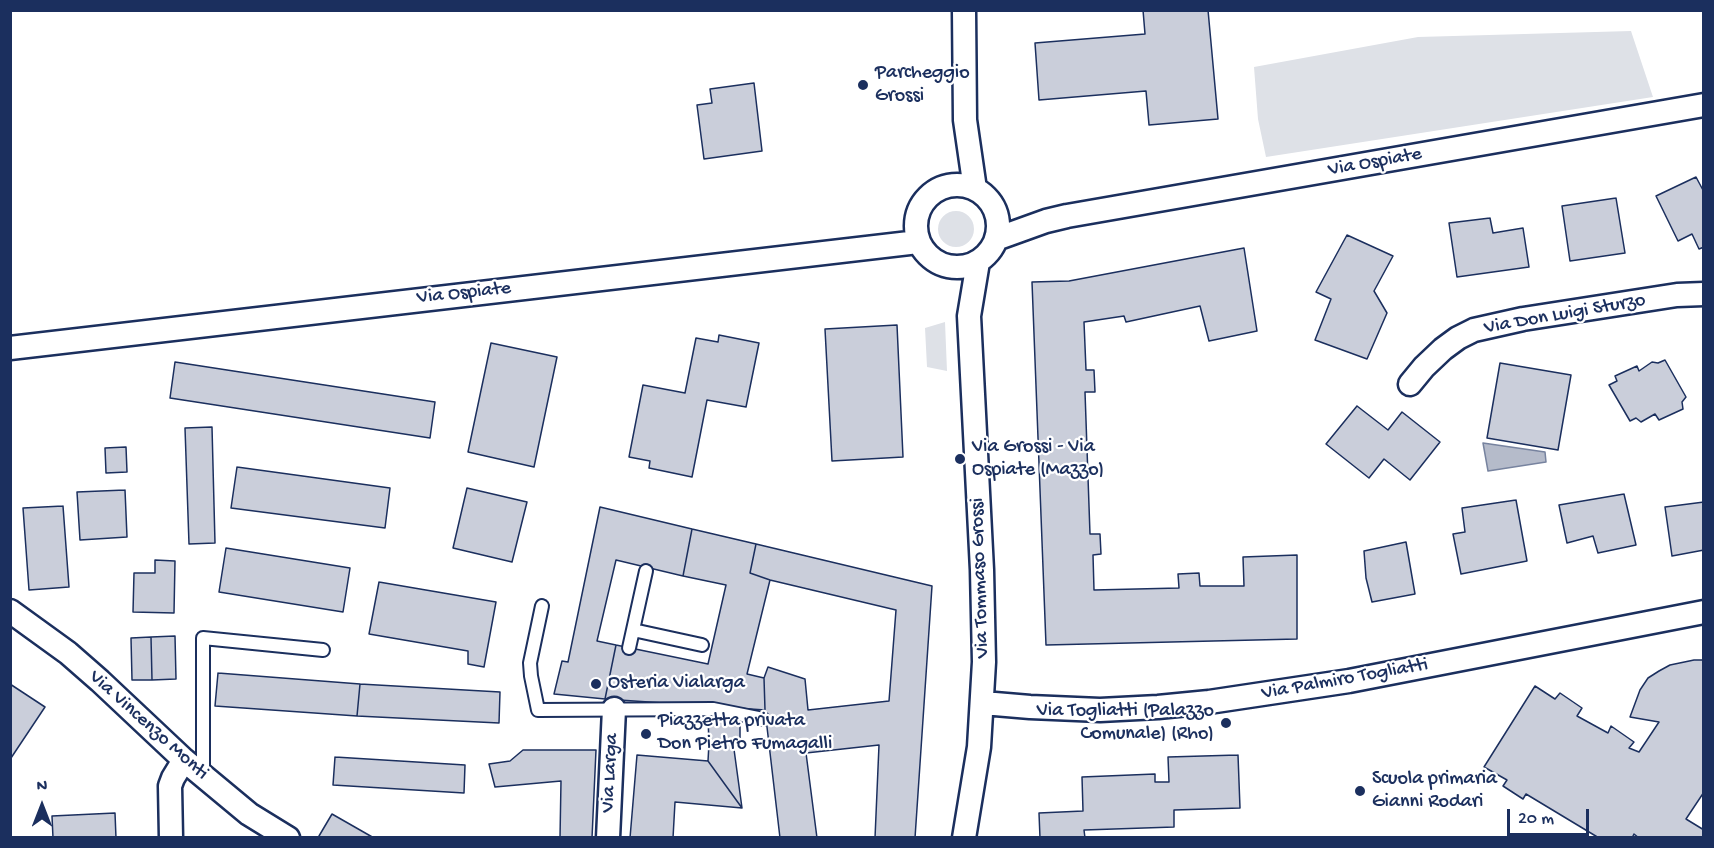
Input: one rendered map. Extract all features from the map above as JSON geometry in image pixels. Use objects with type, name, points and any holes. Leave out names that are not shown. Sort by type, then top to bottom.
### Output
[{"type":"street","points":[[964,10],[965,120],[975,189]]},
{"type":"street","name":"Via Ospiate","points":[[997,229],[1704,105]]},
{"type":"street","points":[[950,185],[965,120]]},
{"type":"street","points":[[950,185],[964,185],[975,189],[989,199],[997,229],[989,252],[978,262],[964,266],[949,266],[935,261],[927,255],[918,242],[915,229],[920,206],[932,193],[950,185]]},
{"type":"street","name":"Via Ospiate","points":[[10,348],[918,242]]},
{"type":"street","name":"Via Tommaso Grossi","points":[[964,837],[979,747],[984,662],[982,570],[969,316],[978,262]]},
{"type":"street","name":"Via Tommaso Grossi","points":[[949,266],[969,316]]},
{"type":"street","name":"Via Don Luigi Sturzo","points":[[1410,384],[1443,349],[1458,338],[1488,326],[1677,295],[1704,294]]},
{"type":"street","name":"Via Vincenzo Monti","points":[[10,611],[39,630],[84,667],[184,760],[249,814],[288,837]]},
{"type":"street","name":"Via Palmiro Togliatti","points":[[983,703],[1100,710],[1209,702],[1349,681],[1704,612]]},
{"type":"street","name":"Via Larga","points":[[608,837],[616,704]]},
{"type":"street","points":[[171,837],[170,786],[184,760]]},
{"type":"lane","points":[[628,648],[646,571]]},
{"type":"lane","points":[[542,606],[530,663],[538,710],[616,704],[713,709],[764,719]]},
{"type":"lane","points":[[633,630],[702,645]]},
{"type":"lane","points":[[203,776],[203,638],[322,650]]},
{"type":"shaded area","points":[[1631,31],[1653,97],[1266,157],[1258,119],[1254,67],[1418,37]]},
{"type":"shaded area","points":[[956,211],[969,216],[974,229],[969,242],[956,247],[943,242],[938,229],[943,216]]},
{"type":"shaded area","points":[[945,322],[947,371],[927,367],[925,328]]},
{"type":"water","points":[[1483,443],[1545,452],[1546,462],[1488,471]]},
{"type":"building","points":[[1143,10],[1208,10],[1218,119],[1149,125],[1146,91],[1039,100],[1035,43],[1145,34]]},
{"type":"building","points":[[754,83],[762,151],[704,159],[697,105],[712,103],[710,89]]},
{"type":"building","points":[[1696,177],[1704,192],[1704,247],[1699,249],[1692,234],[1678,241],[1656,196]]},
{"type":"building","points":[[1616,198],[1625,253],[1570,261],[1562,206]]},
{"type":"building","points":[[1490,218],[1493,233],[1523,228],[1529,267],[1457,277],[1449,223]]},
{"type":"building","points":[[1347,235],[1393,256],[1374,291],[1387,313],[1367,359],[1315,340],[1331,299],[1316,292]]},
{"type":"building","points":[[1244,248],[1257,331],[1209,341],[1200,306],[1126,322],[1124,316],[1084,322],[1086,370],[1094,370],[1095,392],[1085,392],[1090,534],[1100,534],[1101,554],[1093,555],[1094,590],[1179,588],[1178,574],[1199,573],[1200,586],[1244,586],[1243,557],[1297,555],[1297,639],[1046,645],[1032,282],[1069,281]]},
{"type":"building","points":[[897,325],[903,457],[832,461],[825,329]]},
{"type":"building","points":[[719,335],[759,343],[746,407],[707,400],[692,477],[649,468],[650,461],[629,457],[643,385],[685,393],[696,338],[718,342]]},
{"type":"building","points":[[491,343],[557,357],[534,467],[468,452]]},
{"type":"building","points":[[1665,360],[1686,397],[1682,402],[1683,409],[1659,420],[1655,414],[1641,422],[1636,418],[1630,421],[1609,385],[1617,381],[1615,376],[1637,366],[1639,371],[1652,362],[1658,363]]},
{"type":"building","points":[[175,362],[435,402],[430,438],[170,398]]},
{"type":"building","points":[[1500,363],[1571,375],[1558,450],[1487,438]]},
{"type":"building","points":[[1357,406],[1388,430],[1402,412],[1440,442],[1410,480],[1384,459],[1369,478],[1326,444]]},
{"type":"building","points":[[212,427],[215,543],[189,544],[185,428]]},
{"type":"building","points":[[126,447],[127,472],[106,473],[105,448]]},
{"type":"building","points":[[237,467],[390,488],[385,528],[231,508]]},
{"type":"building","points":[[467,488],[527,502],[512,562],[453,548]]},
{"type":"building","points":[[125,490],[127,537],[80,540],[77,492]]},
{"type":"building","points":[[1624,494],[1636,545],[1598,553],[1593,536],[1567,543],[1559,505]]},
{"type":"building","points":[[1516,500],[1527,561],[1461,574],[1453,534],[1465,532],[1462,508]]},
{"type":"building","points":[[1704,502],[1704,550],[1672,556],[1665,507]]},
{"type":"building","points":[[63,506],[69,587],[29,590],[23,508]]},
{"type":"building","points":[[600,507],[692,529],[683,576],[616,560],[597,641],[616,645],[605,699],[554,694],[562,661],[568,662]]},
{"type":"building","points":[[692,529],[756,544],[750,573],[770,580],[747,674],[764,678],[765,710],[605,699],[616,645],[708,664],[726,585],[683,576]]},
{"type":"building","points":[[1406,542],[1415,594],[1372,602],[1366,578],[1364,551]]},
{"type":"building","points":[[756,544],[932,586],[915,838],[875,838],[879,745],[806,753],[817,838],[780,838],[765,710],[764,678],[768,667],[805,679],[808,710],[889,701],[896,610],[770,580],[750,573]]},
{"type":"building","points":[[226,548],[350,568],[343,612],[219,592]]},
{"type":"building","points":[[155,560],[175,561],[174,613],[133,612],[134,573],[155,573]]},
{"type":"building","points":[[379,582],[496,602],[484,667],[468,664],[468,651],[369,634]]},
{"type":"building","points":[[175,636],[176,679],[152,680],[151,637]]},
{"type":"building","points":[[151,637],[152,680],[132,680],[131,638]]},
{"type":"building","points":[[1704,660],[1704,792],[1686,819],[1704,830],[1704,838],[1639,838],[1634,834],[1632,838],[1599,838],[1526,794],[1523,799],[1503,786],[1507,780],[1484,767],[1535,686],[1555,699],[1560,693],[1582,708],[1577,716],[1608,733],[1611,726],[1634,742],[1629,748],[1639,752],[1659,722],[1630,717],[1640,690],[1648,678],[1659,671],[1670,665]]},
{"type":"building","points":[[218,673],[360,684],[357,716],[215,706]]},
{"type":"building","points":[[10,684],[45,707],[11,758],[10,758]]},
{"type":"building","points":[[360,684],[500,692],[499,723],[357,716]]},
{"type":"building","points":[[740,718],[740,742],[709,743],[708,719]]},
{"type":"building","points":[[733,742],[742,808],[708,761],[709,743]]},
{"type":"building","points":[[523,750],[596,750],[592,838],[560,838],[561,781],[495,787],[489,764],[510,761]]},
{"type":"building","points":[[637,755],[708,761],[742,808],[675,802],[673,838],[630,838]]},
{"type":"building","points":[[1238,755],[1240,808],[1174,810],[1174,827],[1084,830],[1085,838],[1040,838],[1039,813],[1083,811],[1082,777],[1155,774],[1155,782],[1169,782],[1168,757]]},
{"type":"building","points":[[335,757],[465,765],[464,793],[333,785]]},
{"type":"building","points":[[115,813],[116,838],[53,838],[52,816]]},
{"type":"building","points":[[332,814],[374,838],[321,838],[319,836]]},
{"type":"place","name":"Parcheggio Grossi","points":[[863,85]]},
{"type":"place","name":"Via Grossi - Via Ospiate (Mazzo)","points":[[960,459]]},
{"type":"place","name":"Osteria Vialarga","points":[[596,684]]},
{"type":"place","name":"Via Togliatti (Palazzo Comunale) (Rho)","points":[[1226,723]]},
{"type":"place","name":"Piazzetta privata Don Pietro Fumagalli","points":[[646,734]]},
{"type":"place","name":"Scuola primaria Gianni Rodari","points":[[1360,791]]}]
